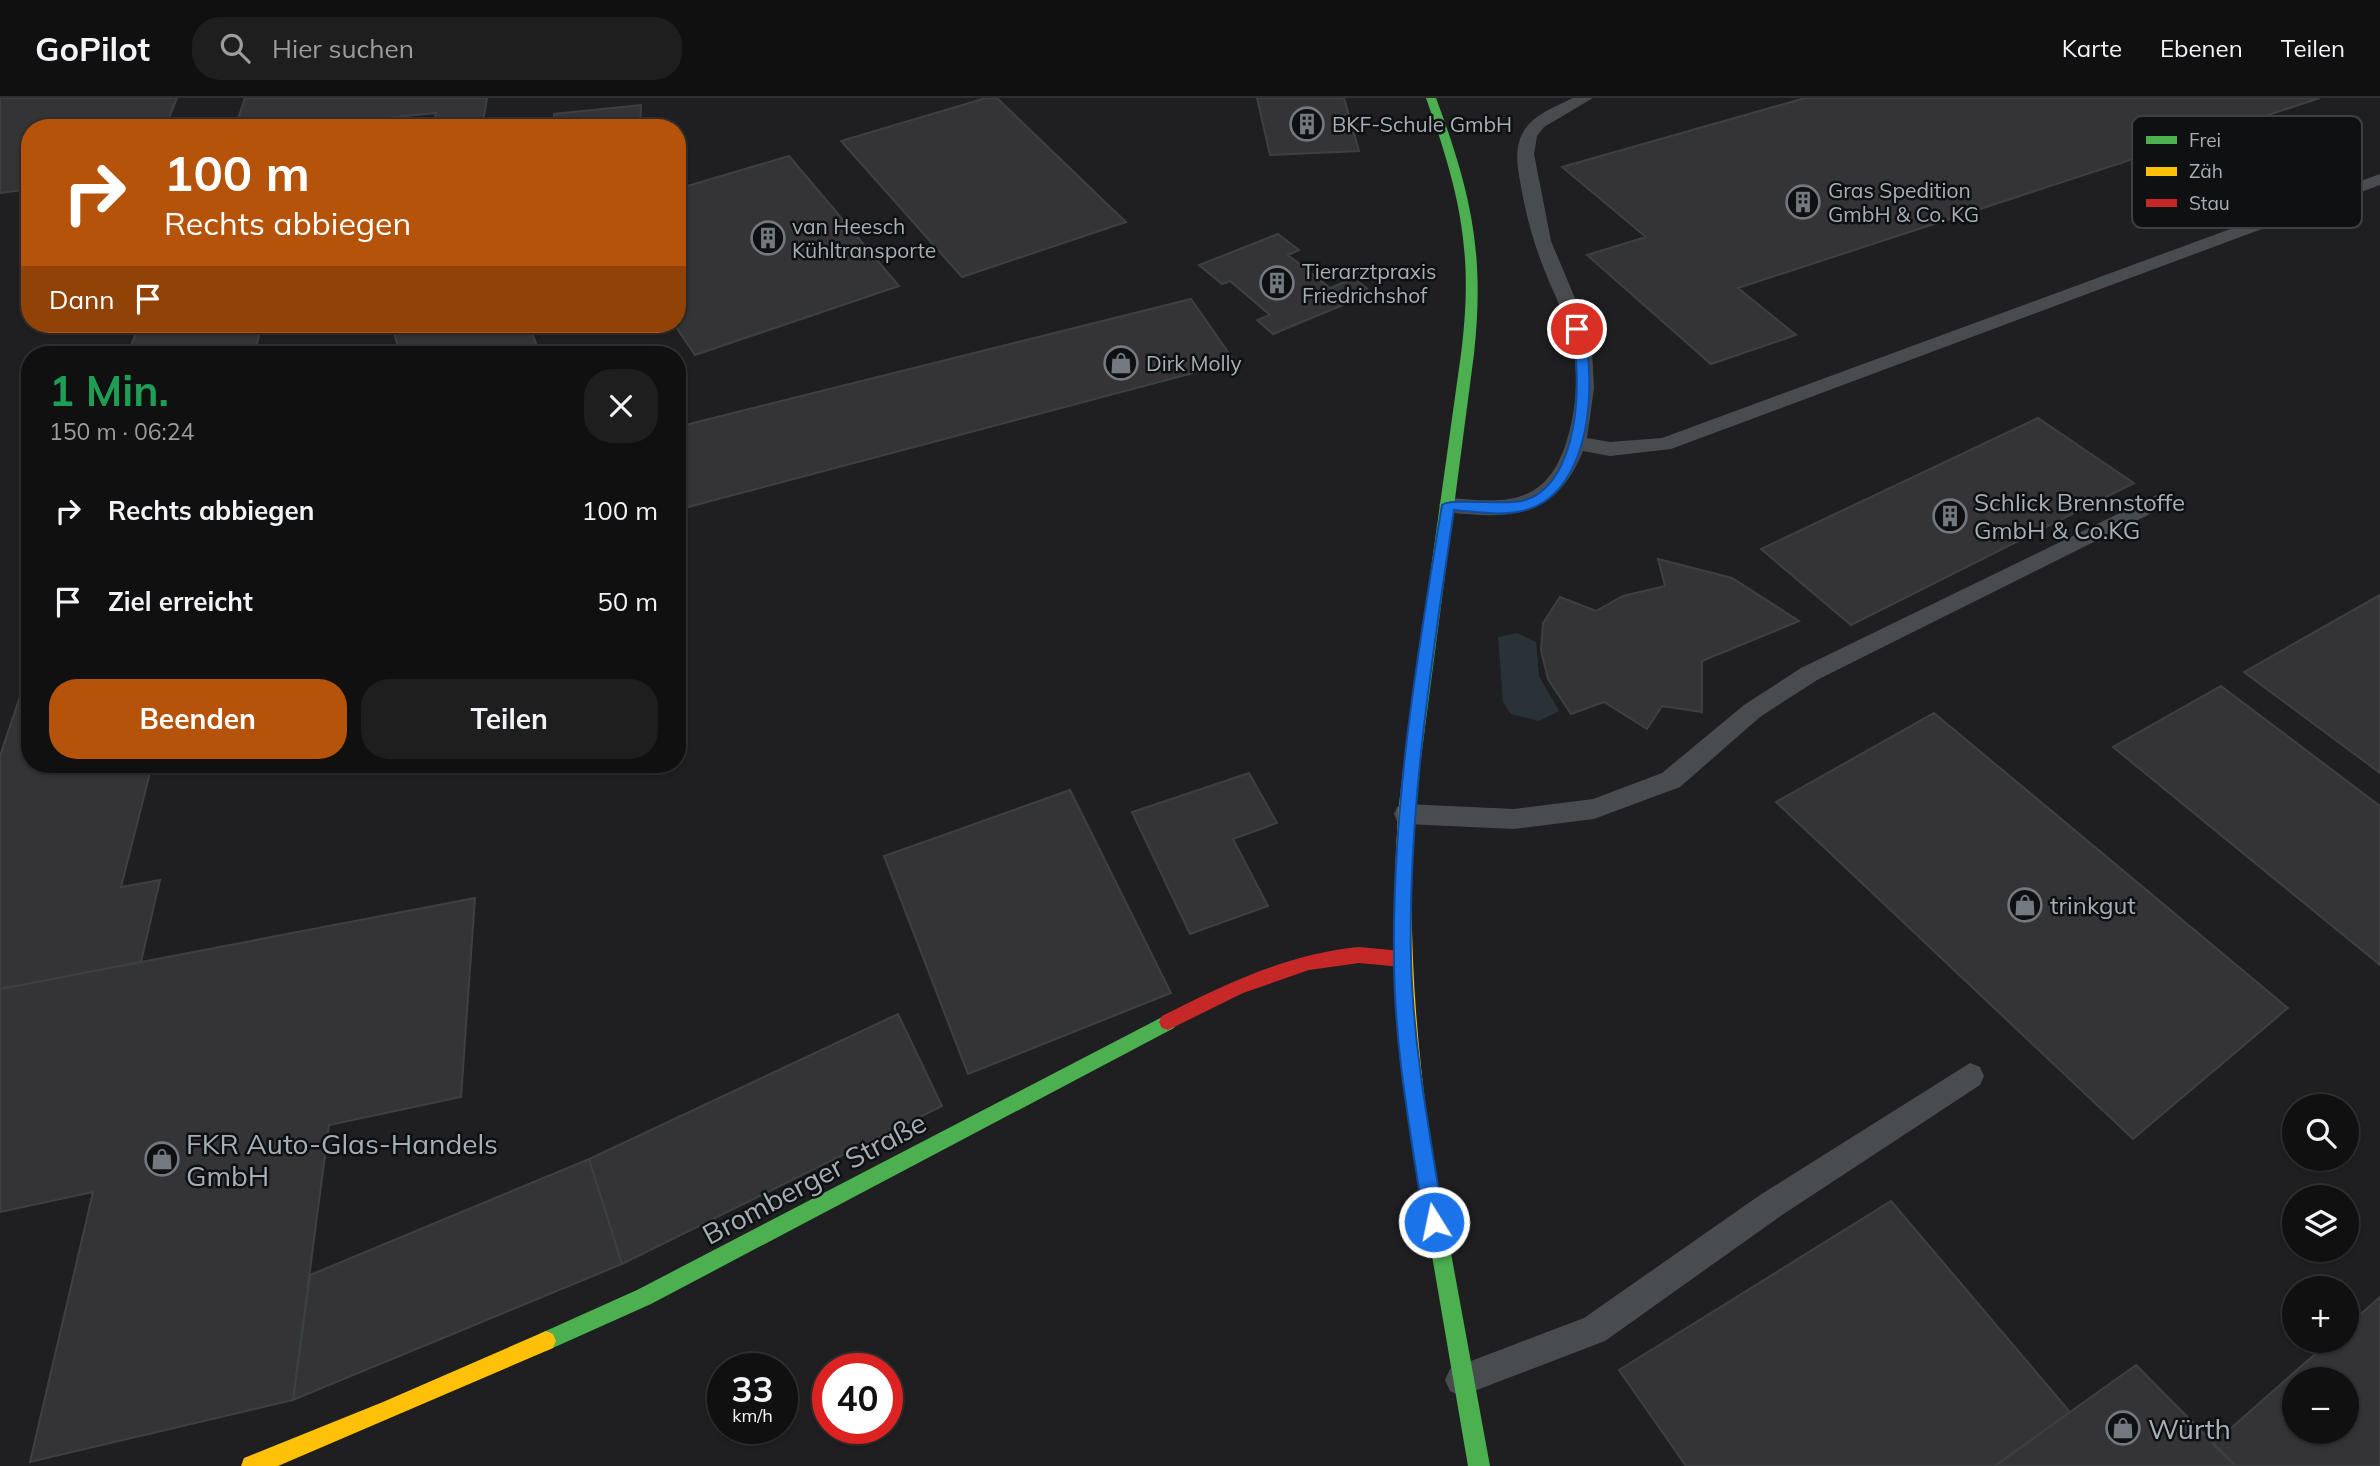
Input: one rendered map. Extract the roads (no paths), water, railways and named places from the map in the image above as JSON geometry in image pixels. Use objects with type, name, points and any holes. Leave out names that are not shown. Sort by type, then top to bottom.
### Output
[{"type":"street","points":[[1432,98],[1460,188],[1472,252],[1471,315],[1448,505],[1419,695],[1406,814],[1402,959],[1408,1051],[1461,1380],[1479,1466]]},
{"type":"street","name":"Bromberger Straße","points":[[252,1466],[389,1410],[644,1297],[1220,995],[1271,974],[1311,963],[1359,955],[1402,959]]},
{"type":"lane","points":[[1448,505],[1496,509],[1526,505],[1545,496],[1563,472],[1577,443],[1582,407],[1583,351],[1535,220],[1525,154],[1529,137],[1536,125],[1585,98]]},
{"type":"lane","points":[[2362,186],[2380,179]]},
{"type":"lane","points":[[1577,443],[1610,449],[1664,444],[2248,228]]},
{"type":"lane","points":[[1406,814],[1514,819],[1594,809],[1671,780],[1752,711],[1809,674],[2163,499]]},
{"type":"lane","points":[[1461,1380],[1594,1330],[1771,1205],[1970,1076]]},
{"type":"place","name":"BKF-Schule GmbH","points":[[1307,124]]},
{"type":"place","name":"Gras Spedition GmbH & Co. KG","points":[[1803,202]]},
{"type":"place","name":"van Heesch Kühltransporte","points":[[768,238]]},
{"type":"place","name":"Tierarztpraxis Friedrichshof","points":[[1277,283]]},
{"type":"place","name":"Dirk Molly","points":[[1121,363]]},
{"type":"place","name":"Schlick Brennstoffe GmbH & Co.KG","points":[[1950,516]]},
{"type":"place","name":"trinkgut","points":[[2025,905]]},
{"type":"place","name":"FKR Auto-Glas-Handels GmbH","points":[[162,1159]]},
{"type":"place","name":"Würth","points":[[2123,1428]]}]
